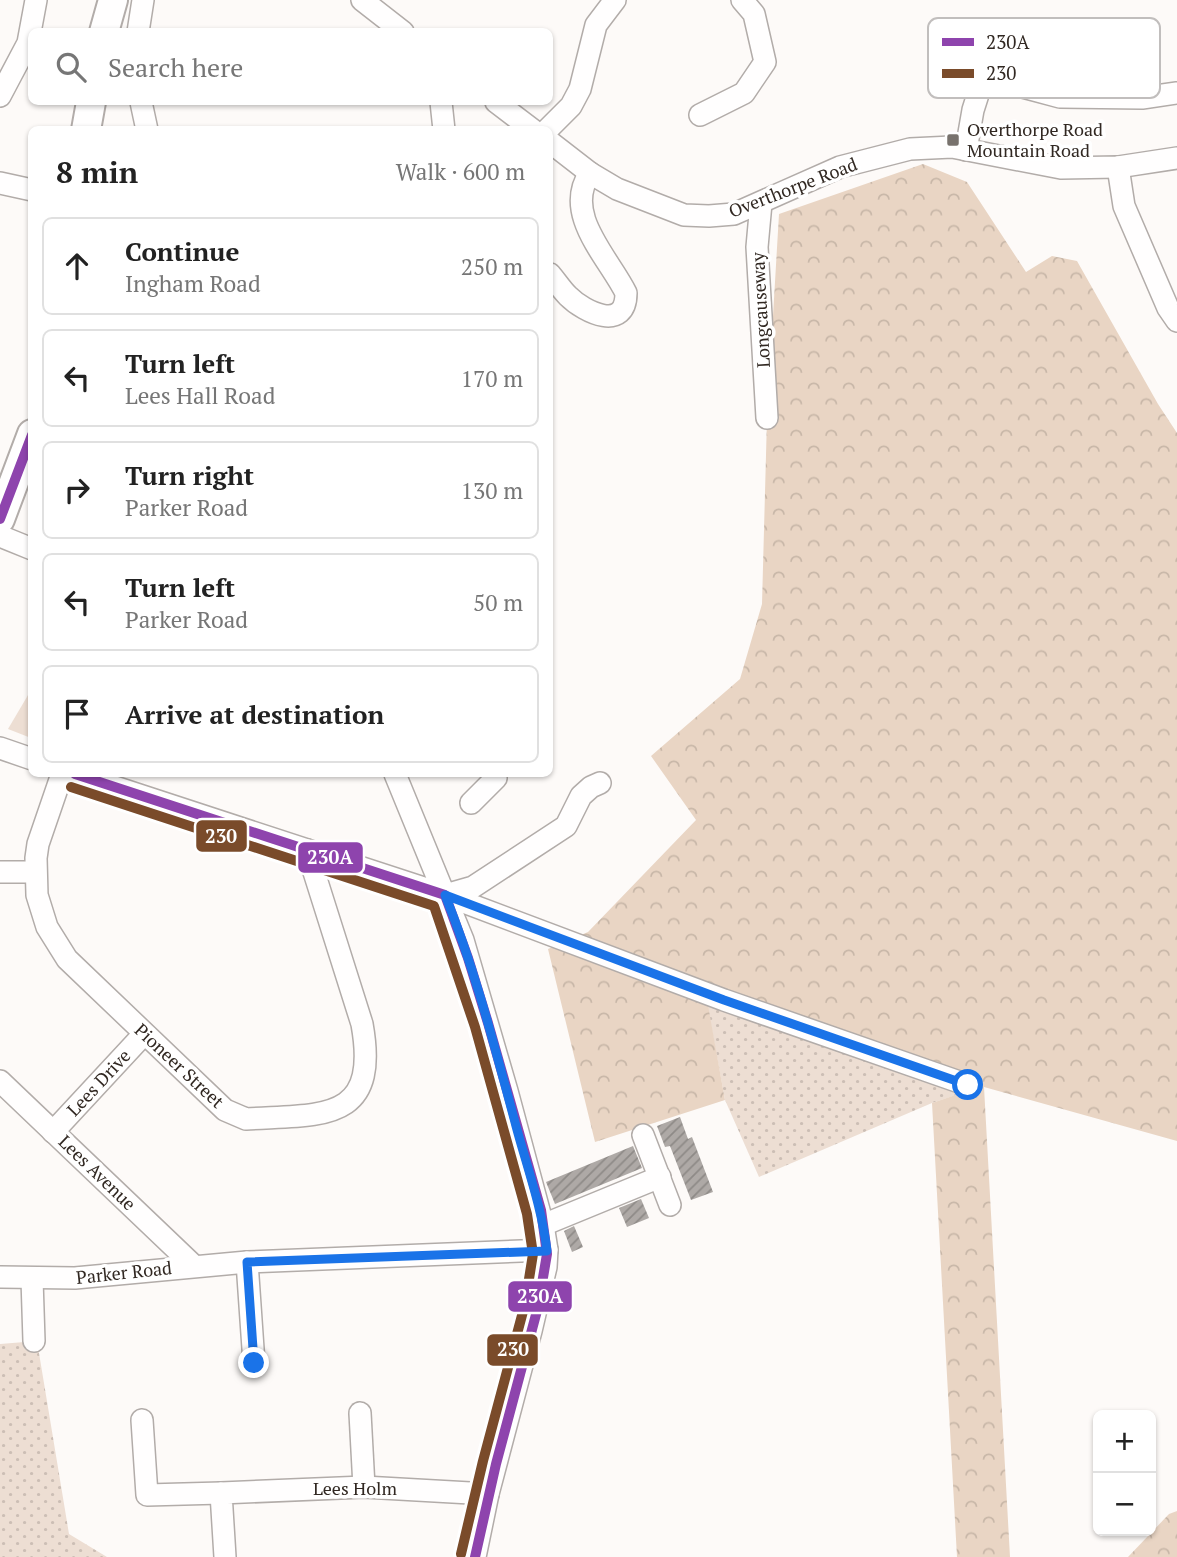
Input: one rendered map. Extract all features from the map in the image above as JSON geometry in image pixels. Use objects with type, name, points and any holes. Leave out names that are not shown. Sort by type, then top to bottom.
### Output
[{"type":"main road","points":[[105,28],[113,0]]},
{"type":"main road","points":[[87,126],[90,105]]},
{"type":"main road","points":[[0,519],[28,445]]},
{"type":"street","points":[[31,28],[36,0]]},
{"type":"street","points":[[139,28],[143,0]]},
{"type":"street","points":[[362,0],[398,28]]},
{"type":"street","points":[[551,126],[571,106],[580,89],[596,25],[615,0]]},
{"type":"street","points":[[700,115],[744,93],[765,62],[754,14],[742,0]]},
{"type":"street","points":[[0,96],[28,43]]},
{"type":"street","points":[[966,150],[977,98]]},
{"type":"street","points":[[142,105],[146,126]]},
{"type":"street","points":[[441,105],[444,126]]},
{"type":"street","points":[[500,105],[528,126]]},
{"type":"street","name":"Overthorpe Road","points":[[553,144],[590,173],[617,189],[684,215],[734,214],[840,167],[910,149],[952,147],[1061,168],[1118,167],[1177,158]]},
{"type":"street","points":[[1118,167],[1124,206],[1168,308],[1177,321]]},
{"type":"street","points":[[553,278],[569,298],[586,309],[605,316],[622,313],[626,293],[587,226],[581,205],[582,185],[590,173]]},
{"type":"street","points":[[0,183],[28,189]]},
{"type":"street","name":"Longcauseway","points":[[761,202],[757,247],[767,418]]},
{"type":"street","points":[[0,536],[28,547]]},
{"type":"street","points":[[0,748],[28,758]]},
{"type":"street","name":"Pioneer Street","points":[[61,777],[37,844],[35,872],[41,911],[55,941],[66,959],[225,1110],[239,1118],[326,1114],[354,1094],[365,1074],[367,1064],[362,1024],[307,850]]},
{"type":"street","points":[[84,777],[445,895],[724,1000],[968,1085]]},
{"type":"street","points":[[122,790],[134,777]]},
{"type":"street","points":[[396,777],[463,940],[543,1225],[547,1251],[546,1267],[531,1331],[488,1494],[475,1557]]},
{"type":"street","points":[[471,803],[496,777]]},
{"type":"street","points":[[445,895],[473,887],[566,826],[581,796],[600,783]]},
{"type":"street","points":[[0,872],[35,872]]},
{"type":"street","name":"Lees Drive","points":[[53,1132],[144,1034]]},
{"type":"street","name":"Lees Avenue","points":[[0,1081],[194,1266]]},
{"type":"street","points":[[643,1135],[670,1205]]},
{"type":"street","points":[[543,1225],[660,1177]]},
{"type":"street","name":"Parker Road","points":[[0,1277],[75,1278],[247,1262],[547,1251]]},
{"type":"street","points":[[247,1262],[254,1363]]},
{"type":"street","points":[[33,1279],[34,1341]]},
{"type":"street","points":[[360,1413],[364,1487]]},
{"type":"street","name":"Lees Holm","points":[[142,1420],[147,1495],[364,1487],[488,1494]]},
{"type":"street","points":[[221,1493],[225,1557]]},
{"type":"shaded area","points":[[28,695],[28,737],[8,729]]},
{"type":"shaded area","points":[[705,993],[984,1086],[932,1103],[759,1177],[725,1100]]},
{"type":"shaded area","points":[[37,1341],[69,1534],[107,1557],[0,1557],[0,1344]]},
{"type":"green space","points":[[923,164],[967,182],[1026,272],[1052,256],[1077,261],[1177,433],[1177,1141],[984,1087],[1010,1557],[957,1557],[932,1103],[982,1086],[706,994],[725,1100],[595,1142],[548,949],[588,932],[696,820],[651,756],[740,679],[762,604],[767,418],[779,214]]},
{"type":"green space","points":[[1177,1511],[1177,1557],[1128,1557],[1148,1536],[1156,1536],[1156,1528],[1169,1514]]},
{"type":"building","points":[[680,1117],[688,1139],[692,1137],[713,1192],[691,1200],[670,1146],[665,1147],[657,1126]]},
{"type":"building","points":[[633,1146],[642,1168],[555,1204],[546,1182]]},
{"type":"building","points":[[641,1199],[649,1218],[627,1227],[619,1208]]},
{"type":"building","points":[[574,1226],[583,1247],[572,1252],[564,1231]]},
{"type":"transit line","name":"230A","points":[[0,519],[28,446]]},
{"type":"transit line","name":"230A","points":[[84,777],[445,895],[488,1023],[541,1210],[547,1254],[538,1307],[496,1464],[475,1557]]},
{"type":"transit line","name":"230","points":[[71,787],[434,906],[475,1027],[527,1214],[533,1254],[525,1304],[461,1554]]},
{"type":"place","name":"Overthorpe Road Mountain Road","points":[[953,140]]},
{"type":"route","points":[[254,1363],[247,1262],[547,1251],[543,1225],[507,1091],[463,940],[445,895],[724,1000],[968,1085]]}]
